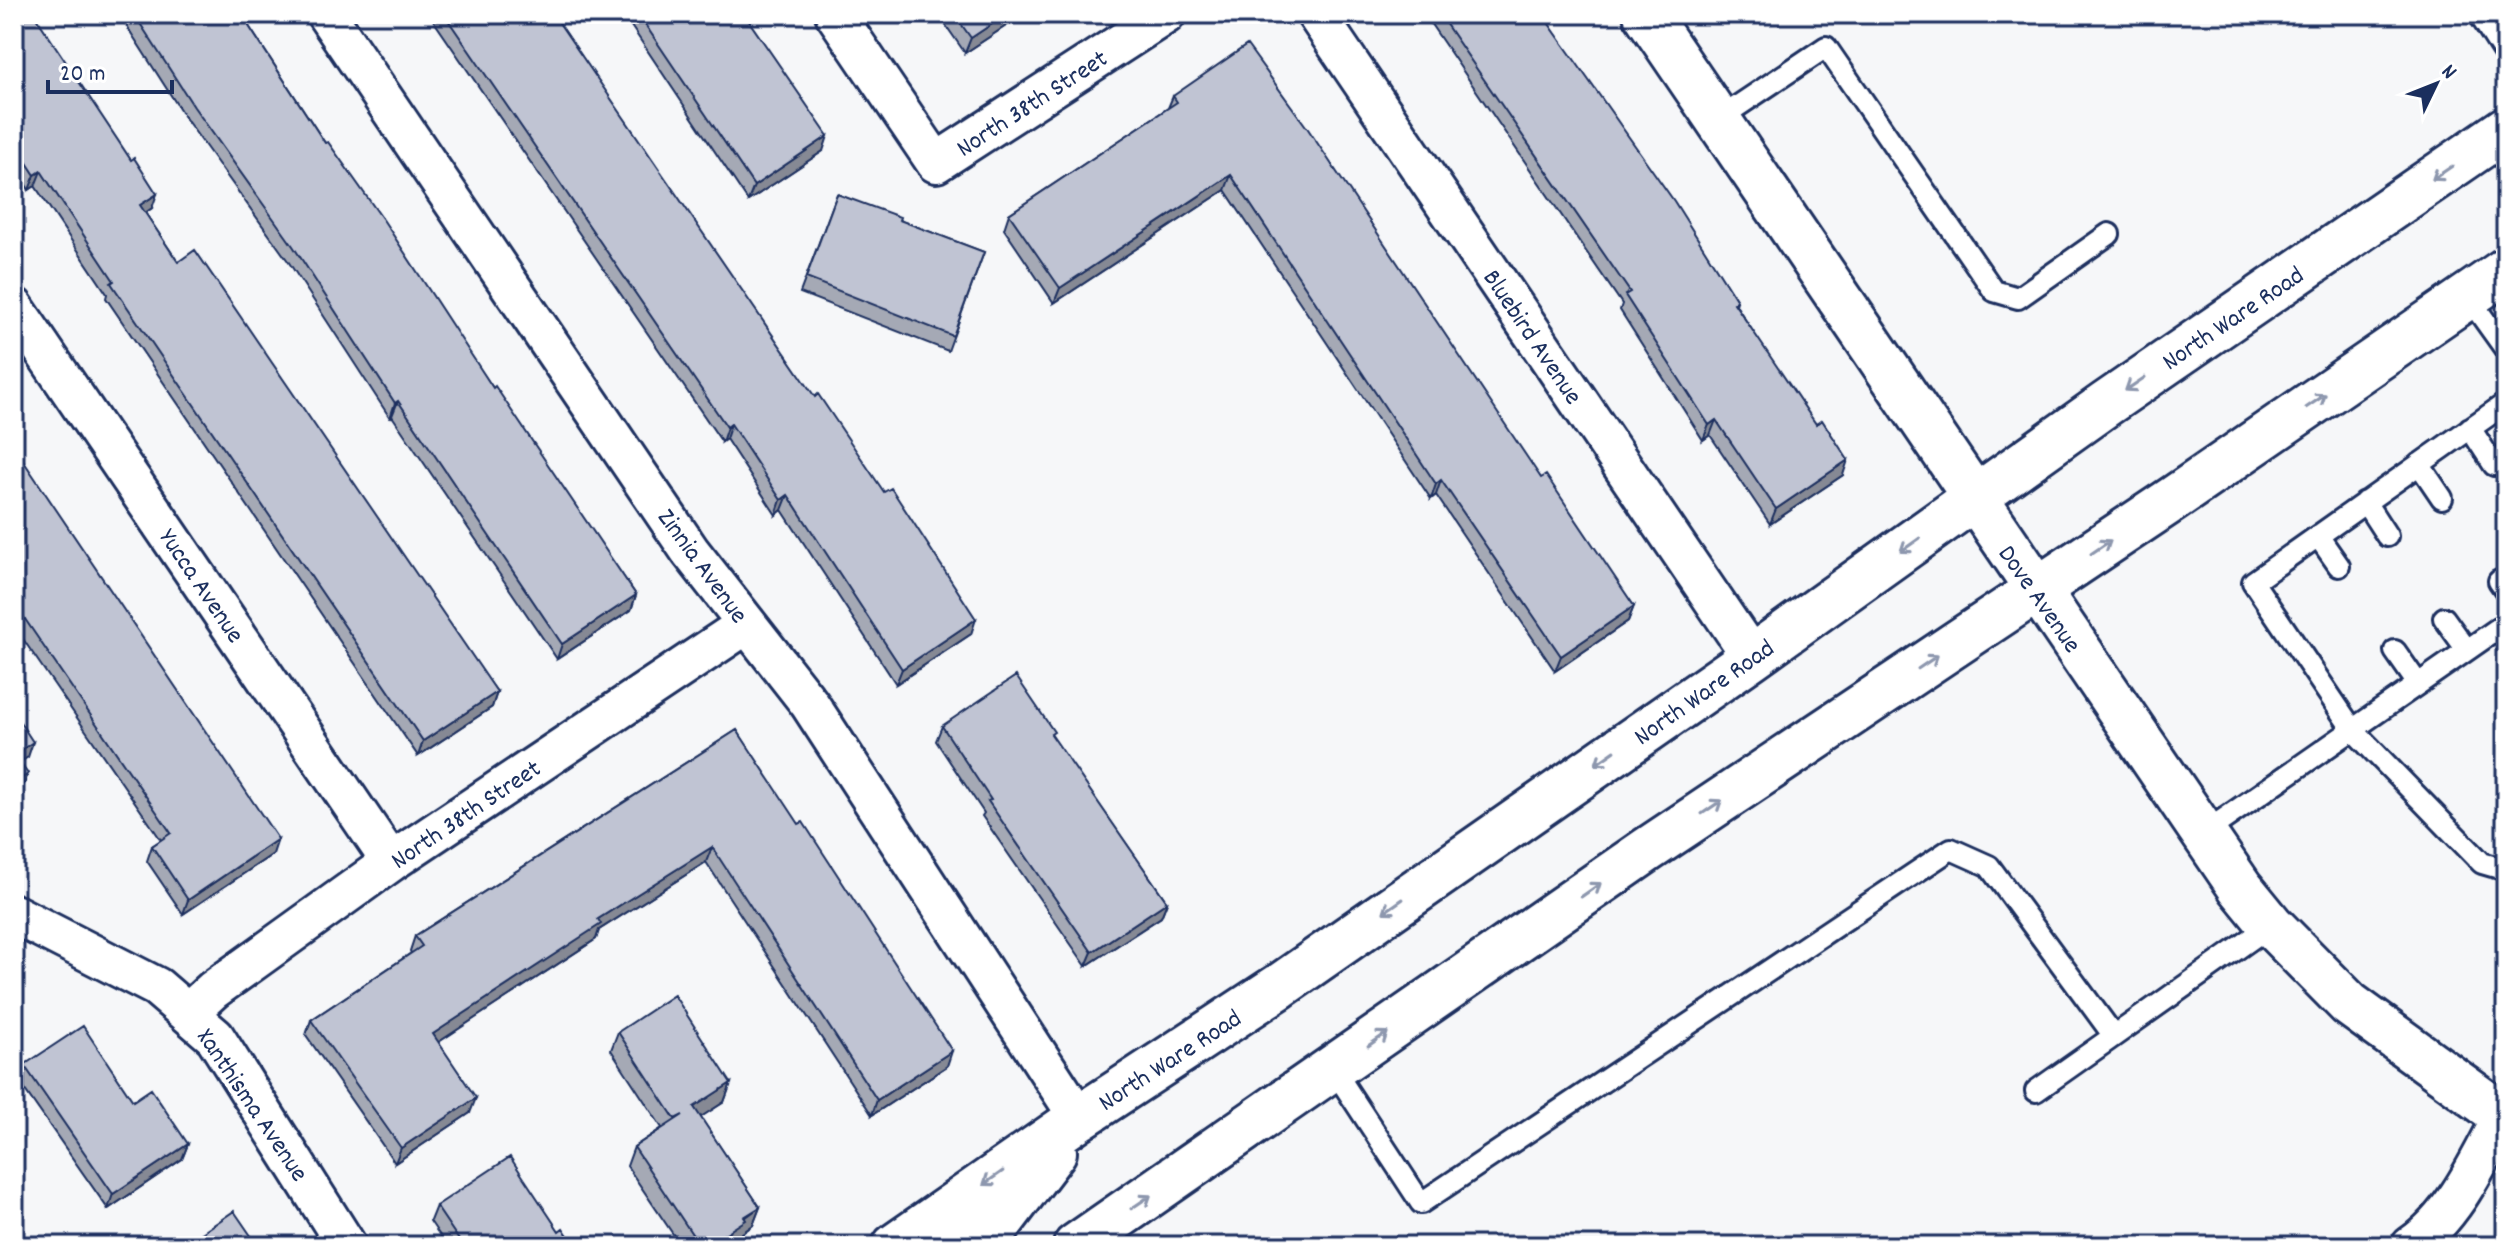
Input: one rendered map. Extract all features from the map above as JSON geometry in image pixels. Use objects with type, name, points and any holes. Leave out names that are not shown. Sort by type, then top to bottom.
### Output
[{"type":"main road","name":"Dove Avenue","points":[[1646,14],[1973,499],[2271,925],[2349,1004],[2505,1117]]},
{"type":"main road","name":"North Ware Road","points":[[895,1246],[1079,1118],[1280,986],[2506,129]]},
{"type":"main road","points":[[1079,1245],[1647,850],[2506,270]]},
{"type":"main road","points":[[969,1246],[997,1227],[1079,1118]]},
{"type":"street","name":"Zinnia Avenue","points":[[326,14],[690,551],[809,703],[1079,1118]]},
{"type":"street","name":"North 38th Street","points":[[835,14],[936,163],[1166,14]]},
{"type":"street","name":"Bluebird Avenue","points":[[1316,14],[1752,657]]},
{"type":"street","name":"Yucca Avenue","points":[[14,307],[391,862]]},
{"type":"street","name":"North 38th Street","points":[[189,1012],[213,990],[391,862],[747,624]]},
{"type":"street","name":"Xanthisma Avenue","points":[[14,914],[157,987],[215,1037],[347,1246]]},
{"type":"street","points":[[2411,1246],[2423,1238],[2466,1184],[2505,1117]]},
{"type":"lane","points":[[2479,14],[2506,56]]},
{"type":"lane","points":[[1717,120],[1826,47],[1994,291],[2018,298],[2109,234]]},
{"type":"lane","points":[[2468,297],[2506,350]]},
{"type":"lane","points":[[2506,403],[2253,582],[2353,730],[2482,863],[2506,870]]},
{"type":"lane","points":[[2470,428],[2494,465]]},
{"type":"lane","points":[[2419,464],[2442,498]]},
{"type":"lane","points":[[2365,502],[2387,536]]},
{"type":"lane","points":[[2318,536],[2339,566]]},
{"type":"lane","points":[[2444,618],[2467,650]]},
{"type":"lane","points":[[2204,833],[2506,623]]},
{"type":"lane","points":[[2395,651],[2418,684]]},
{"type":"lane","points":[[1334,1070],[1421,1203],[1951,849],[1989,866],[2114,1036]]},
{"type":"lane","points":[[2036,1091],[2271,925]]},
{"type":"building","points":[[14,14],[34,14],[157,194],[140,205],[178,262],[195,250],[497,692],[423,741],[111,283],[114,281],[41,171],[35,175],[14,143]]},
{"type":"building","points":[[134,14],[241,14],[325,143],[328,142],[384,221],[493,388],[495,386],[636,595],[562,644],[398,401],[395,403],[293,246],[194,107]]},
{"type":"building","points":[[444,14],[553,14],[815,397],[818,394],[884,492],[891,488],[976,619],[902,669],[788,495],[781,500],[731,424],[727,427]]},
{"type":"building","points":[[638,14],[744,14],[828,136],[754,186]]},
{"type":"building","points":[[954,14],[1007,14],[971,38]]},
{"type":"building","points":[[1439,14],[1542,14],[1674,201],[1737,301],[1734,303],[1816,424],[1822,420],[1848,460],[1776,509],[1716,420],[1709,425],[1625,295],[1630,292]]},
{"type":"building","points":[[1247,45],[1308,129],[1541,478],[1546,475],[1634,606],[1561,656],[1441,480],[1436,484],[1231,175],[1060,288],[1009,214],[1177,102],[1173,96]]},
{"type":"building","points":[[837,194],[984,252],[953,336],[806,278]]},
{"type":"building","points":[[14,447],[278,839],[188,900],[152,846],[171,833],[14,603]]},
{"type":"building","points":[[1016,676],[1054,732],[1051,734],[1167,902],[1092,952],[988,801],[991,800],[942,726]]},
{"type":"building","points":[[14,713],[33,742],[14,755]]},
{"type":"building","points":[[737,730],[799,824],[803,822],[952,1051],[877,1100],[712,847],[598,919],[601,924],[433,1034],[476,1098],[401,1148],[311,1020],[422,946],[415,936]]},
{"type":"building","points":[[14,755],[28,774],[14,783]]},
{"type":"building","points":[[674,995],[731,1083],[694,1107],[760,1207],[706,1246],[700,1246],[634,1147],[683,1115],[675,1119],[618,1032]]},
{"type":"building","points":[[83,1026],[133,1101],[151,1089],[188,1144],[113,1194],[24,1065]]},
{"type":"building","points":[[510,1157],[559,1231],[563,1228],[575,1246],[463,1246],[436,1206]]},
{"type":"building","points":[[234,1211],[258,1246],[183,1246]]}]
